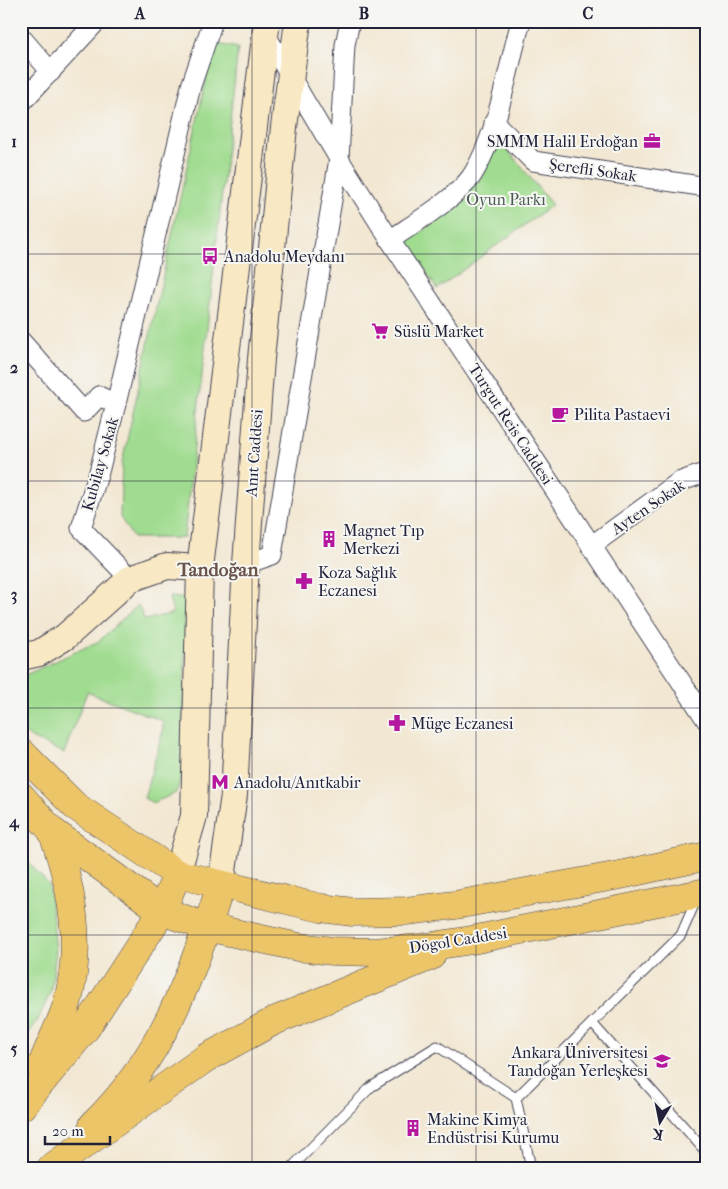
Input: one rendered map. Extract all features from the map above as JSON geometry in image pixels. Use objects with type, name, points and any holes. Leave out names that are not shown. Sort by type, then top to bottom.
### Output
[{"type":"main road","name":"Anıt Caddesi","points":[[220,885],[234,796],[246,564],[261,360],[290,75],[298,21]]},
{"type":"main road","points":[[26,1103],[86,1028],[162,911],[177,874],[194,816],[200,568],[263,25]]},
{"type":"main road","points":[[21,657],[38,653],[65,637],[130,579],[167,566],[200,568]]},
{"type":"main road","points":[[21,752],[75,806],[177,874],[321,908],[352,912],[406,912],[455,906],[707,856]]},
{"type":"main road","points":[[21,796],[52,831],[65,869],[72,904],[74,936],[72,976],[67,1003],[26,1103]]},
{"type":"main road","name":"Dögol Caddesi","points":[[52,831],[162,911],[208,926],[298,947],[333,951],[375,952],[472,940],[703,893]]},
{"type":"main road","points":[[50,1168],[98,1120],[138,1075],[166,1028],[188,980],[208,926],[220,885]]},
{"type":"main road","points":[[50,1168],[206,1058],[274,1022],[372,979],[472,940]]},
{"type":"street","points":[[21,104],[97,21]]},
{"type":"street","points":[[116,404],[192,86],[213,21]]},
{"type":"street","points":[[246,564],[272,555],[339,159],[345,45],[350,21]]},
{"type":"street","points":[[390,240],[437,208],[470,178],[486,148],[521,21]]},
{"type":"street","name":"Turgut Reis Caddesi","points":[[263,25],[339,159],[390,240],[707,721]]},
{"type":"street","points":[[21,37],[51,72]]},
{"type":"street","name":"Şerefli Sokak","points":[[494,122],[533,161],[707,187]]},
{"type":"street","name":"Kubilay Sokak","points":[[21,341],[84,412],[99,396],[116,404],[99,472],[82,528],[130,579]]},
{"type":"street","name":"Ayten Sokak","points":[[591,546],[679,482],[707,472]]},
{"type":"lane","points":[[516,1098],[681,935],[703,893]]},
{"type":"lane","points":[[592,1023],[707,1152]]},
{"type":"lane","points":[[291,1168],[371,1087],[437,1046],[516,1098],[531,1168]]},
{"type":"green space","points":[[214,43],[238,48],[184,538],[133,538],[120,517],[122,463]]},
{"type":"green space","name":"Oyun Parkı","points":[[499,139],[552,205],[437,289],[406,242],[451,211],[479,181]]},
{"type":"green space","points":[[169,597],[186,598],[183,771],[176,793],[153,803],[144,798],[163,731],[163,721],[87,692],[64,753],[31,738],[21,729],[21,677],[99,641],[138,605],[145,620],[173,613]]},
{"type":"green space","points":[[21,854],[49,885],[56,950],[51,991],[37,1022],[21,1042]]},
{"type":"place","name":"SMMM Halil Erdoğan","points":[[652,141]]},
{"type":"place","name":"Anadolu Meydanı","points":[[210,256]]},
{"type":"place","name":"Süslü Market","points":[[380,331]]},
{"type":"place","name":"Pilita Pastaevi","points":[[560,414]]},
{"type":"place","name":"Magnet Tıp Merkezi","points":[[329,539]]},
{"type":"place","name":"Koza Sağlık Eczanesi","points":[[304,581]]},
{"type":"place","name":"Müge Eczanesi","points":[[397,723]]},
{"type":"place","name":"Anadolu/Anıtkabir","points":[[220,782]]},
{"type":"place","name":"Ankara Üniversitesi Tandoğan Yerleşkesi","points":[[662,1061]]},
{"type":"place","name":"Makine Kimya Endüstrisi Kurumu","points":[[413,1128]]},
{"type":"district","name":"Tandoğan","points":[[218,570]]}]
